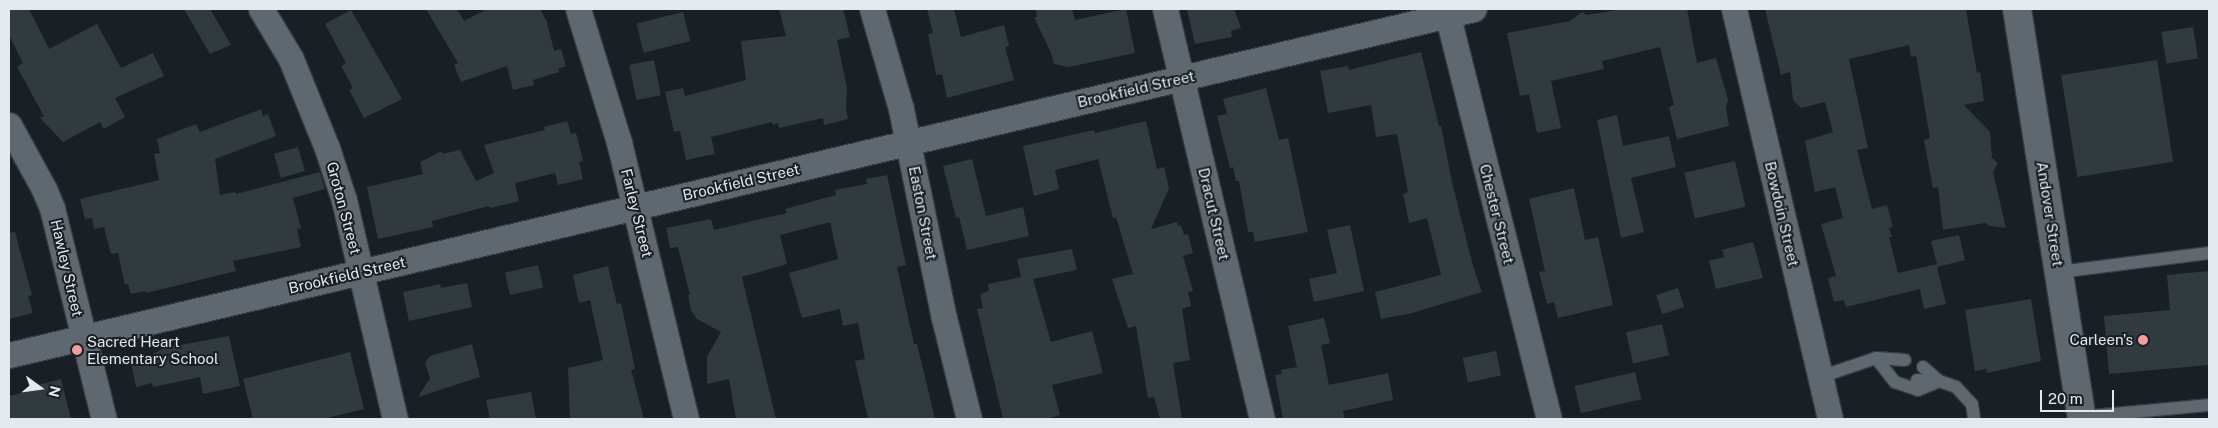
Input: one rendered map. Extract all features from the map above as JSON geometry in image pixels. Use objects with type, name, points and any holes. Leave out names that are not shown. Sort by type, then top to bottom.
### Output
[{"type":"main road","name":"Andover Street","points":[[2017,9],[2082,418]]},
{"type":"street","name":"Farley Street","points":[[578,9],[617,133],[686,419]]},
{"type":"street","name":"Easton Street","points":[[872,9],[901,109],[944,318],[969,419]]},
{"type":"street","name":"Dracut Street","points":[[1164,9],[1262,419]]},
{"type":"street","name":"Brookfield Street","points":[[9,355],[1181,78],[1447,12],[1474,9]]},
{"type":"street","name":"Bowdoin Street","points":[[1734,9],[1830,419]]},
{"type":"street","name":"Groton Street","points":[[269,11],[291,59],[327,148],[344,200],[395,419]]},
{"type":"street","name":"Chester Street","points":[[1447,12],[1549,419]]},
{"type":"street","name":"Hawley Street","points":[[9,126],[44,188],[52,208],[104,419]]},
{"type":"lane","points":[[2059,272],[2209,252]]},
{"type":"lane","points":[[1876,358],[1899,373]]},
{"type":"lane","points":[[1876,358],[1895,382],[1918,390],[1939,381]]},
{"type":"lane","points":[[1820,377],[1876,358],[1905,360]]},
{"type":"lane","points":[[1923,367],[1939,381]]},
{"type":"lane","points":[[1918,380],[1939,381],[1956,387],[1972,404],[1974,419]]},
{"type":"lane","points":[[2082,418],[2209,405]]},
{"type":"building","points":[[9,9],[29,9],[49,49],[97,24],[121,68],[153,53],[164,76],[115,98],[125,117],[104,129],[100,122],[63,142],[40,118],[44,116],[17,67],[23,63],[9,35]]},
{"type":"building","points":[[184,9],[210,9],[231,45],[210,54]]},
{"type":"building","points":[[426,9],[457,9],[464,21],[487,9],[540,9],[547,22],[554,51],[561,49],[566,66],[558,69],[559,72],[533,80],[534,85],[513,90],[507,66],[461,82],[454,65],[458,63]]},
{"type":"building","points":[[779,9],[843,9],[850,37],[837,40],[847,88],[846,109],[848,119],[824,125],[823,118],[779,128],[778,123],[773,125],[772,122],[711,137],[715,154],[686,160],[680,131],[674,132],[665,92],[683,88],[685,96],[746,80],[741,41],[786,36]]},
{"type":"building","points":[[927,9],[954,9],[961,37],[1004,25],[1009,46],[1005,47],[1014,80],[947,98],[942,74],[936,75],[928,34],[933,33]]},
{"type":"building","points":[[1036,9],[1072,9],[1075,20],[1126,9],[1135,53],[1069,67],[1054,64],[1051,53],[1034,17],[1037,17]]},
{"type":"building","points":[[1187,9],[1234,9],[1241,28],[1231,31],[1232,37],[1195,44]]},
{"type":"building","points":[[1623,9],[1687,9],[1697,63],[1716,58],[1728,100],[1726,108],[1729,126],[1677,139],[1669,107],[1674,105],[1660,47],[1602,61],[1604,69],[1551,81],[1561,128],[1537,133],[1529,94],[1520,96],[1507,33],[1570,21],[1582,12],[1587,15]]},
{"type":"building","points":[[1765,9],[1966,9],[1977,73],[1980,72],[1984,101],[1964,105],[1990,132],[1992,158],[1998,163],[1993,172],[2006,228],[1990,226],[1985,223],[1943,230],[1938,187],[1933,188],[1924,140],[1930,138],[1916,56],[1911,57],[1909,45],[1849,59],[1868,148],[1857,150],[1872,209],[1887,205],[1893,227],[1889,228],[1892,237],[1889,237],[1898,273],[1937,264],[1931,241],[1959,235],[1965,260],[1937,267],[1946,304],[1924,309],[1920,289],[1846,307],[1844,300],[1834,302],[1828,278],[1836,276],[1821,224],[1843,218],[1835,187],[1815,192],[1805,141],[1833,132],[1825,102],[1801,108],[1793,100],[1790,72],[1781,75]]},
{"type":"building","points":[[351,10],[402,99],[364,118],[349,90],[353,88],[341,66],[346,63],[325,24]]},
{"type":"building","points":[[683,12],[690,41],[644,53],[636,24]]},
{"type":"building","points":[[2193,27],[2198,59],[2166,64],[2161,32]]},
{"type":"building","points":[[1421,52],[1439,126],[1441,126],[1452,182],[1473,266],[1482,292],[1412,313],[1381,319],[1375,292],[1441,275],[1427,218],[1409,223],[1403,194],[1408,192],[1397,134],[1376,137],[1371,105],[1328,113],[1320,71],[1348,66],[1349,70]]},
{"type":"building","points":[[654,60],[661,95],[636,100],[629,65]]},
{"type":"building","points":[[2157,60],[2173,162],[2077,177],[2061,75]]},
{"type":"building","points":[[1266,88],[1279,140],[1288,138],[1308,232],[1255,242],[1253,232],[1248,232],[1239,181],[1236,181],[1233,167],[1230,168],[1217,116],[1227,114],[1223,99]]},
{"type":"building","points":[[261,109],[263,116],[268,114],[276,136],[215,159],[220,195],[235,192],[236,194],[320,172],[325,189],[293,198],[301,228],[297,229],[301,247],[233,261],[236,271],[146,293],[146,291],[131,294],[128,284],[125,285],[118,253],[111,254],[104,227],[94,229],[92,218],[85,219],[80,199],[159,180],[154,154],[160,153],[157,139],[196,124],[200,132]]},
{"type":"building","points":[[1617,115],[1623,146],[1669,136],[1676,167],[1631,178],[1644,232],[1621,238],[1597,120]]},
{"type":"building","points":[[567,121],[571,134],[576,133],[583,161],[579,162],[583,179],[558,185],[555,173],[515,183],[519,201],[490,208],[489,206],[432,221],[433,227],[378,239],[367,187],[423,174],[420,162],[442,151],[442,154],[460,150],[476,181],[494,173],[484,145],[545,130],[544,127]]},
{"type":"building","points":[[1146,121],[1157,169],[1164,167],[1169,188],[1151,229],[1177,222],[1178,226],[1181,225],[1184,235],[1188,234],[1193,253],[1183,256],[1193,291],[1188,292],[1191,306],[1182,309],[1190,360],[1173,363],[1182,419],[1160,419],[1154,397],[1148,398],[1136,326],[1128,328],[1112,279],[1133,274],[1116,217],[1113,218],[1098,159],[1055,170],[1059,189],[1034,196],[1023,146],[1094,130],[1095,133]]},
{"type":"building","points":[[298,147],[305,171],[281,178],[274,154]]},
{"type":"building","points":[[972,159],[986,216],[1023,207],[1029,236],[967,250],[959,217],[956,218],[943,166]]},
{"type":"building","points":[[1735,161],[1746,207],[1695,218],[1684,173]]},
{"type":"building","points":[[887,175],[906,265],[897,267],[914,344],[917,344],[935,419],[868,419],[855,361],[865,359],[858,323],[843,326],[840,309],[802,318],[789,273],[838,259],[830,222],[780,235],[787,264],[742,277],[776,419],[736,419],[729,379],[707,384],[707,357],[721,332],[697,319],[691,310],[688,295],[690,295],[678,247],[670,248],[666,228],[711,219],[714,230],[787,213],[785,209],[836,195],[835,190],[867,184],[866,179]]},
{"type":"building","points":[[1574,188],[1585,240],[1598,237],[1613,305],[1558,318],[1554,302],[1547,304],[1539,272],[1545,271],[1529,199]]},
{"type":"building","points":[[1350,225],[1364,291],[1314,302],[1309,279],[1337,273],[1327,230]]},
{"type":"building","points":[[15,232],[32,295],[28,296],[33,313],[9,319],[9,233]]},
{"type":"building","points":[[1753,242],[1763,278],[1716,289],[1709,261],[1724,257],[1722,250]]},
{"type":"building","points":[[1072,249],[1077,270],[1033,279],[1051,342],[1092,331],[1103,373],[1052,385],[1060,415],[1046,419],[1003,419],[977,309],[983,308],[980,294],[989,291],[988,284],[1021,277],[1017,259]]},
{"type":"building","points":[[538,265],[543,287],[510,295],[505,273]]},
{"type":"building","points":[[608,266],[617,304],[621,303],[635,369],[631,370],[644,419],[570,419],[568,368],[603,360],[590,300],[579,303],[573,275]]},
{"type":"building","points":[[2209,271],[2209,365],[2109,374],[2104,316],[2170,310],[2167,275]]},
{"type":"building","points":[[467,283],[472,307],[409,321],[403,292],[440,284],[441,288]]},
{"type":"building","points":[[1678,288],[1684,307],[1662,314],[1656,295]]},
{"type":"building","points":[[2031,299],[2041,361],[1987,373],[1986,369],[1975,371],[1965,310]]},
{"type":"building","points":[[1324,318],[1330,343],[1321,345],[1329,385],[1388,373],[1393,400],[1343,411],[1345,419],[1283,419],[1275,375],[1282,374],[1281,370],[1297,367],[1288,326]]},
{"type":"building","points":[[1662,324],[1669,355],[1633,364],[1626,332]]},
{"type":"building","points":[[229,336],[240,386],[203,394],[200,377],[153,387],[152,383],[136,387],[131,363],[142,360],[164,348]]},
{"type":"building","points":[[472,344],[480,377],[418,397],[430,378],[425,363],[430,356]]},
{"type":"building","points":[[1496,351],[1501,375],[1468,383],[1463,358]]},
{"type":"building","points":[[350,352],[364,409],[323,419],[253,419],[243,379]]},
{"type":"building","points":[[1635,372],[1641,399],[1581,413],[1575,386]]},
{"type":"building","points":[[61,379],[71,419],[9,419],[9,396],[32,390],[31,387]]},
{"type":"building","points":[[531,392],[536,419],[490,419],[486,400]]},
{"type":"place","name":"Carleen's","points":[[2143,340]]},
{"type":"place","name":"Sacred Heart Elementary School","points":[[77,350]]}]
